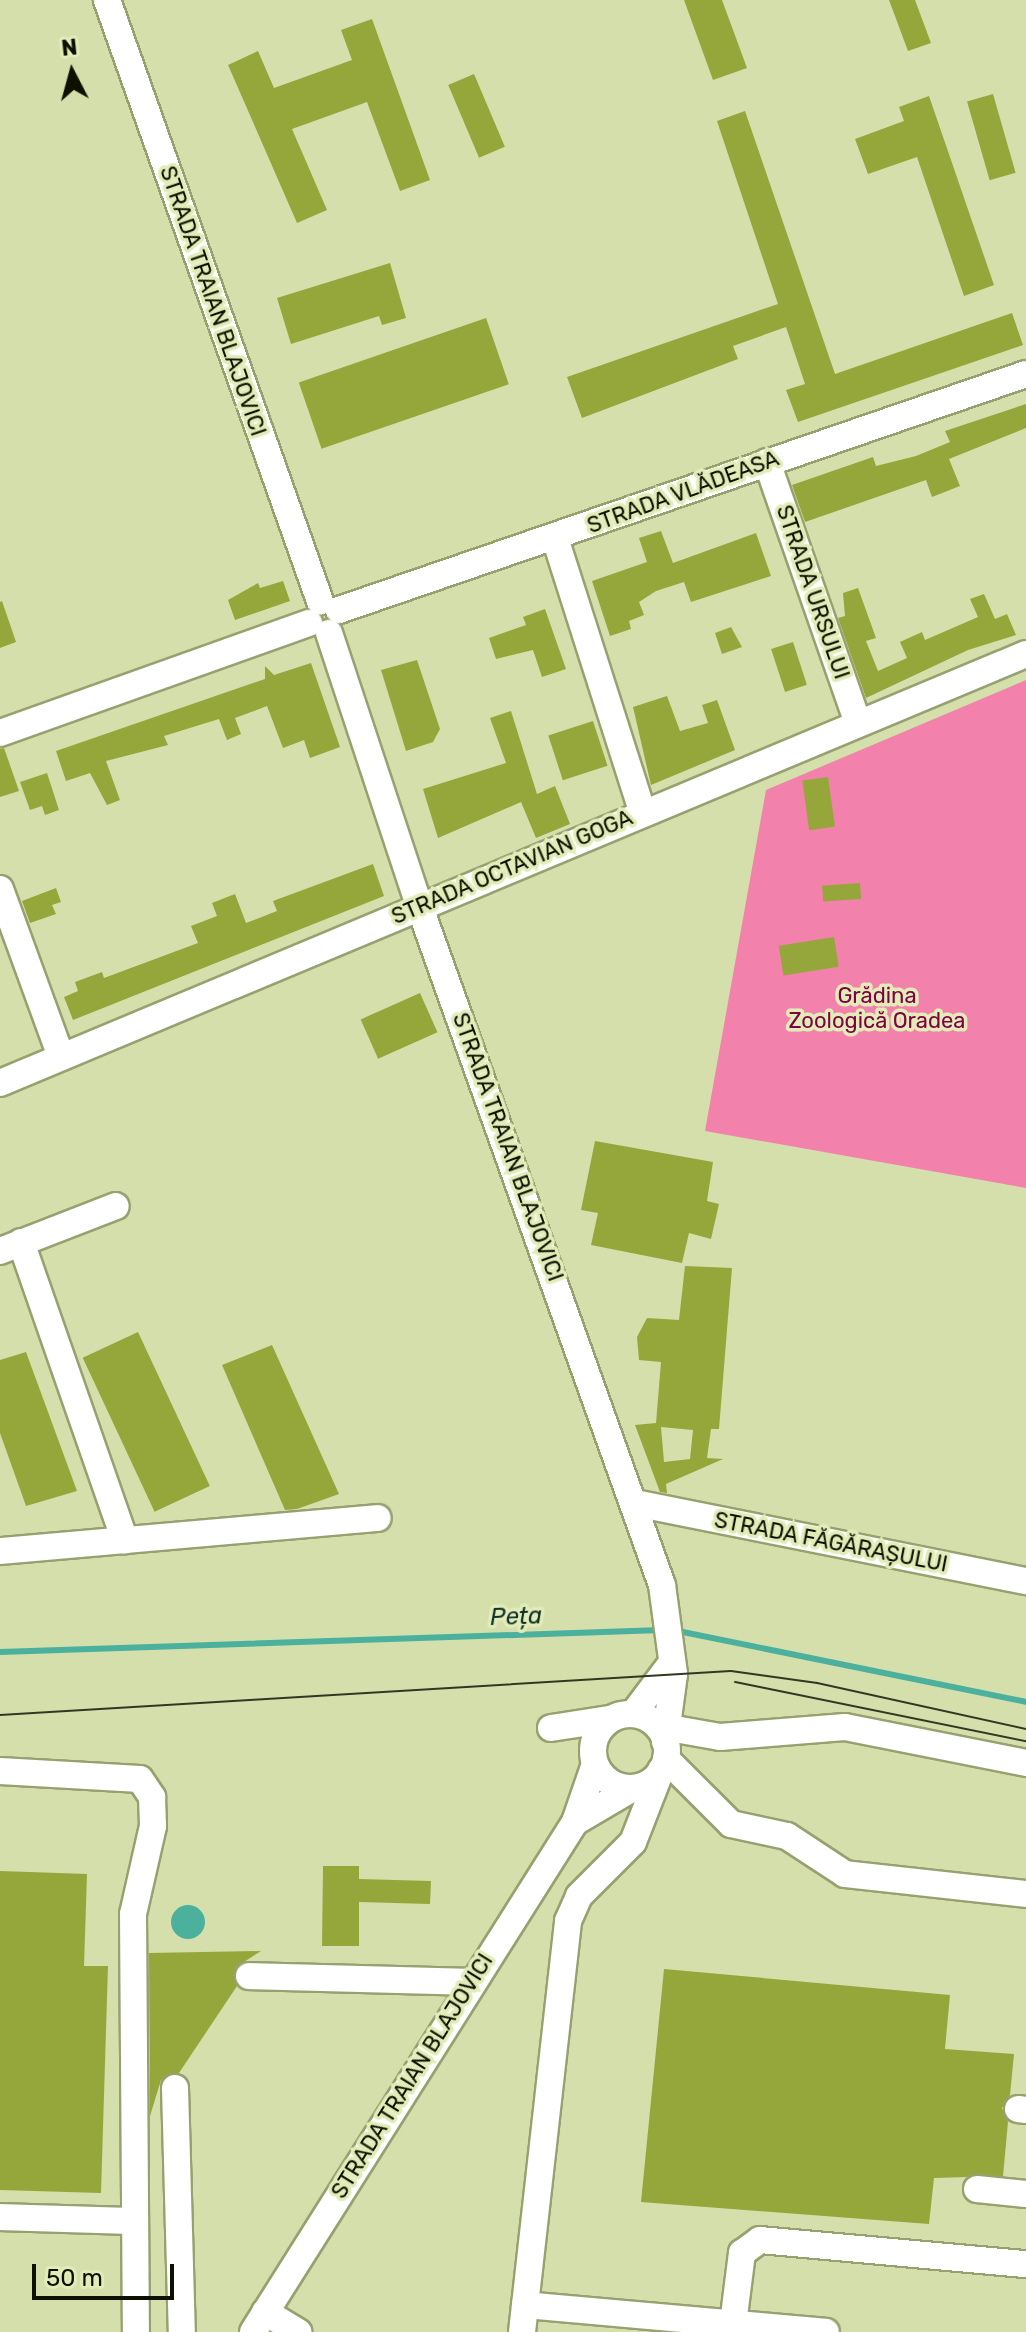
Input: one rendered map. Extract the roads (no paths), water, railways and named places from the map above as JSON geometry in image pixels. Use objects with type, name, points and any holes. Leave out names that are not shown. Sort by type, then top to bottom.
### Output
[{"type":"street","name":"STRADA TRAIAN BLAJOVICI","points":[[107,0],[324,617],[419,905],[635,1503],[662,1585],[670,1662],[642,1766],[575,1822],[471,1982],[259,2322]]},
{"type":"street","name":"STRADA VLĂDEASA","points":[[0,733],[324,617],[1026,374]]},
{"type":"street","name":"STRADA URSULUI","points":[[767,462],[858,723]]},
{"type":"street","points":[[555,538],[643,813]]},
{"type":"street","name":"STRADA OCTAVIAN GOGA","points":[[0,1083],[419,905],[1026,654]]},
{"type":"street","points":[[0,889],[61,1057]]},
{"type":"street","points":[[116,1206],[10,1246],[125,1540]]},
{"type":"street","name":"STRADA FĂGĂRAȘULUI","points":[[635,1503],[1026,1581]]},
{"type":"street","points":[[1,1548],[378,1518]]},
{"type":"street","points":[[670,1662],[621,1717],[597,1733],[642,1766],[731,1824],[747,1832],[778,1832],[845,1874],[1026,1894]]},
{"type":"street","points":[[621,1717],[554,1728],[642,1766],[720,1737],[845,1727],[1026,1763]]},
{"type":"street","points":[[621,1717],[642,1766],[633,1842],[627,1843]]},
{"type":"street","points":[[642,1766],[720,1737]]},
{"type":"street","name":"STRADA TRAIAN BLAJOVICI","points":[[575,1822],[642,1766]]},
{"type":"street","points":[[522,2332],[568,1921],[579,1896],[627,1843],[642,1766]]},
{"type":"street","points":[[0,1771],[140,1779],[152,1797],[153,1826],[133,1914],[136,2332]]},
{"type":"street","points":[[249,1976],[471,1982]]},
{"type":"street","points":[[175,2088],[182,2332]]},
{"type":"street","points":[[977,2189],[1026,2194]]},
{"type":"street","points":[[0,2217],[135,2221]]},
{"type":"street","points":[[733,2324],[742,2253],[760,2240],[1026,2264]]},
{"type":"street","points":[[525,2305],[826,2332]]},
{"type":"street","points":[[259,2322],[298,2332]]},
{"type":"water","points":[[188,1905],[200,1910],[205,1922],[200,1934],[188,1939],[176,1934],[171,1922],[176,1910]]},
{"type":"waterway","name":"Peța","points":[[0,1652],[662,1630]]},
{"type":"waterway","name":"Peța","points":[[673,1630],[1026,1702]]},
{"type":"tram line","points":[[0,1715],[731,1671],[817,1683],[1026,1729]]},
{"type":"tram line","points":[[735,1682],[1026,1741]]},
{"type":"park label","name":"Grădina Zoologică Oradea","points":[[877,1008]]}]
